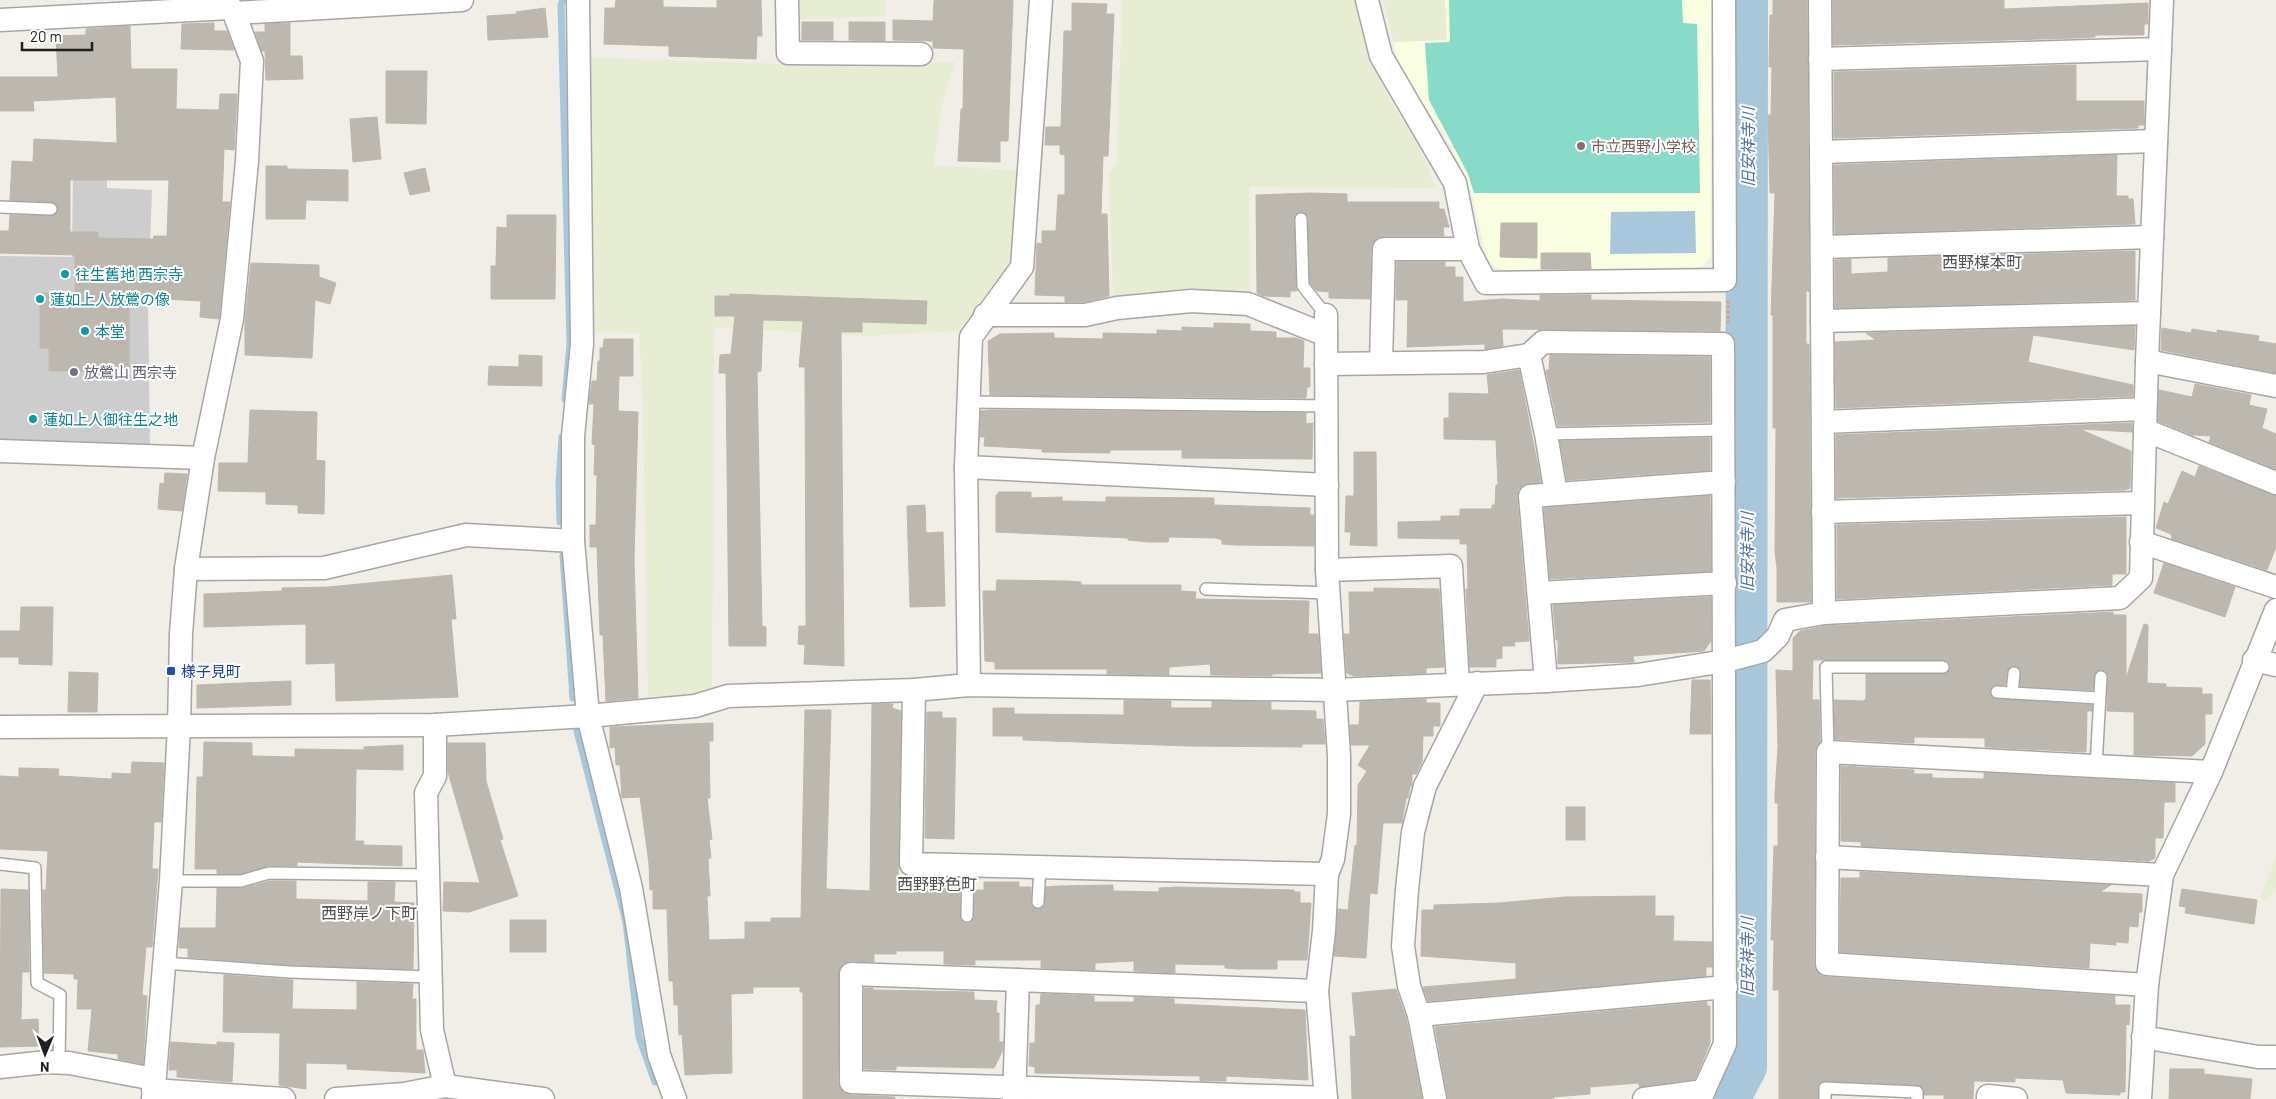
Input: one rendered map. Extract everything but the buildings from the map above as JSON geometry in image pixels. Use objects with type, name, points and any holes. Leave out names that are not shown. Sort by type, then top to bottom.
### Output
[{"type":"street","points":[[0,20],[230,7],[462,0]]},
{"type":"street","points":[[578,0],[582,344],[573,436],[573,541],[588,716],[631,888],[659,1055],[675,1099]]},
{"type":"street","points":[[787,0],[788,53],[921,54]]},
{"type":"street","points":[[969,685],[966,468],[971,337],[985,315],[1022,267],[1041,0]]},
{"type":"street","points":[[1367,0],[1381,56],[1455,183],[1468,249],[1486,283],[1726,280],[1724,0]]},
{"type":"street","points":[[1820,0],[1824,613]]},
{"type":"street","points":[[0,727],[435,725],[588,716],[695,706],[728,696],[914,690],[969,685],[1334,690],[1546,681],[1638,675],[1725,661],[1763,651],[1778,636],[1785,620],[1824,613],[2120,598],[2141,578],[2147,361],[2162,0]]},
{"type":"street","points":[[153,1089],[171,881],[180,726],[181,634],[186,570],[202,458],[232,319],[247,161],[252,61],[230,7]]},
{"type":"street","points":[[1820,59],[2160,50]]},
{"type":"street","points":[[1821,152],[2156,141]]},
{"type":"street","points":[[1823,247],[2152,237]]},
{"type":"street","points":[[1381,364],[1384,249],[1468,249]]},
{"type":"street","points":[[985,315],[1085,315],[1117,308],[1191,301],[1248,304],[1326,325],[1327,570],[1339,756],[1339,814],[1333,859],[1326,874],[1324,931],[1317,991],[1326,1098],[1014,1094],[851,1082],[851,974],[1317,991]]},
{"type":"street","points":[[1822,321],[2149,313]]},
{"type":"street","points":[[1326,364],[1484,362],[1529,355],[1544,342],[1723,344],[1725,1044],[1702,1095],[1644,1099]]},
{"type":"street","points":[[1529,355],[1546,434],[1556,494]]},
{"type":"street","points":[[2147,361],[2276,386]]},
{"type":"street","points":[[1823,422],[2145,420],[2276,484]]},
{"type":"street","points":[[0,451],[202,458]]},
{"type":"street","points":[[966,468],[1328,485]]},
{"type":"street","points":[[1546,681],[1530,496],[1724,482]]},
{"type":"street","points":[[1823,512],[2142,503]]},
{"type":"street","points":[[186,570],[324,568],[466,535],[573,541]]},
{"type":"street","points":[[2141,542],[2276,587]]},
{"type":"street","points":[[1327,570],[1451,566],[1467,684],[1425,786],[1413,832],[1403,946],[1409,986],[1419,1015],[1435,1099]]},
{"type":"street","points":[[1539,593],[1725,583]]},
{"type":"street","points":[[2140,1099],[2146,984],[2162,876],[2211,772],[2254,660],[2276,610]]},
{"type":"street","points":[[2254,660],[2276,666]]},
{"type":"street","points":[[914,690],[911,864],[1326,874]]},
{"type":"street","points":[[435,725],[435,776],[426,793],[432,1030],[445,1086]]},
{"type":"street","points":[[2146,984],[1827,964],[1828,752],[2211,772]]},
{"type":"street","points":[[1827,858],[2162,876]]},
{"type":"street","points":[[1014,1094],[1018,980]]},
{"type":"street","points":[[1419,1015],[1726,987]]},
{"type":"street","points":[[2143,1037],[2258,1057],[2276,1057]]},
{"type":"street","points":[[0,1067],[46,1062],[59,1063],[153,1089],[284,1099]]},
{"type":"street","points":[[336,1099],[404,1096],[445,1086],[543,1099]]},
{"type":"street","points":[[1988,1099],[1988,1096],[2016,1099]]},
{"type":"lane","points":[[0,207],[51,209]]},
{"type":"lane","points":[[1300,219],[1303,286],[1326,325]]},
{"type":"lane","points":[[968,402],[1327,406]]},
{"type":"lane","points":[[1546,434],[1724,430]]},
{"type":"lane","points":[[1206,589],[1329,592]]},
{"type":"lane","points":[[1828,752],[1826,667],[1944,667]]},
{"type":"lane","points":[[2012,693],[2014,673]]},
{"type":"lane","points":[[2096,766],[2098,698],[2101,676]]},
{"type":"lane","points":[[1997,692],[2098,698]]},
{"type":"lane","points":[[0,864],[35,868],[37,983],[60,995],[59,1063]]},
{"type":"lane","points":[[966,916],[968,865]]},
{"type":"lane","points":[[1038,902],[1040,867]]},
{"type":"lane","points":[[171,881],[241,881],[270,873],[429,875]]},
{"type":"lane","points":[[164,963],[290,972],[432,977]]},
{"type":"lane","points":[[1825,1099],[1825,1088],[1917,1092],[1917,1099]]},
{"type":"path","points":[[1723,344],[1729,337],[1726,280]]},
{"type":"shaded area","points":[[800,0],[885,0],[885,16],[800,19]]},
{"type":"shaded area","points":[[1122,0],[1357,0],[1372,62],[1391,103],[1415,137],[1436,188],[1249,187],[1249,297],[1113,299],[1109,173],[1117,161]]},
{"type":"shaded area","points":[[1383,0],[1445,0],[1447,40],[1394,42]]},
{"type":"shaded area","name":"市立西野小学校","points":[[1445,0],[1711,0],[1711,256],[1702,267],[1507,270],[1495,267],[1487,259],[1472,195],[1459,163],[1441,128],[1406,80],[1398,64],[1394,42],[1447,40]]},
{"type":"shaded area","name":"市立西野小学校","points":[[1449,0],[1682,0],[1683,23],[1697,24],[1700,193],[1474,193],[1468,174],[1429,100],[1425,43],[1450,42]]},
{"type":"shaded area","points":[[578,57],[787,64],[955,62],[941,108],[934,165],[1020,171],[1016,262],[959,331],[865,336],[714,327],[712,691],[681,699],[648,699],[643,407],[639,333],[582,332]]},
{"type":"shaded area","name":"放鶯山 西宗寺","points":[[73,163],[107,164],[107,188],[152,190],[148,299],[150,451],[0,444],[0,256],[72,257]]},
{"type":"shaded area","points":[[1695,211],[1696,253],[1610,254],[1611,212]]},
{"type":"shaded area","points":[[2276,856],[2276,889],[2266,901],[2261,897]]},
{"type":"waterway","points":[[563,0],[561,5],[570,343],[565,399]]},
{"type":"waterway","name":"旧安祥寺川","points":[[1729,1099],[1746,1067],[1747,0]]},
{"type":"waterway","points":[[560,522],[559,483],[562,437]]},
{"type":"waterway","points":[[563,556],[573,698]]},
{"type":"waterway","points":[[577,731],[626,922],[639,1037],[655,1082]]},
{"type":"place","name":"市立西野小学校","points":[[1581,146]]},
{"type":"place","name":"往生舊地 西宗寺","points":[[65,274]]},
{"type":"place","name":"蓮如上人放鶯の像","points":[[40,299]]},
{"type":"place","name":"本堂","points":[[85,331]]},
{"type":"place","name":"放鶯山 西宗寺","points":[[74,372]]},
{"type":"place","name":"蓮如上人御往生之地","points":[[33,419]]},
{"type":"place","name":"様子見町","points":[[171,671]]},
{"type":"district","name":"西野楳本町","points":[[1982,261]]},
{"type":"district","name":"西野野色町","points":[[937,883]]},
{"type":"district","name":"西野岸ノ下町","points":[[369,912]]}]
